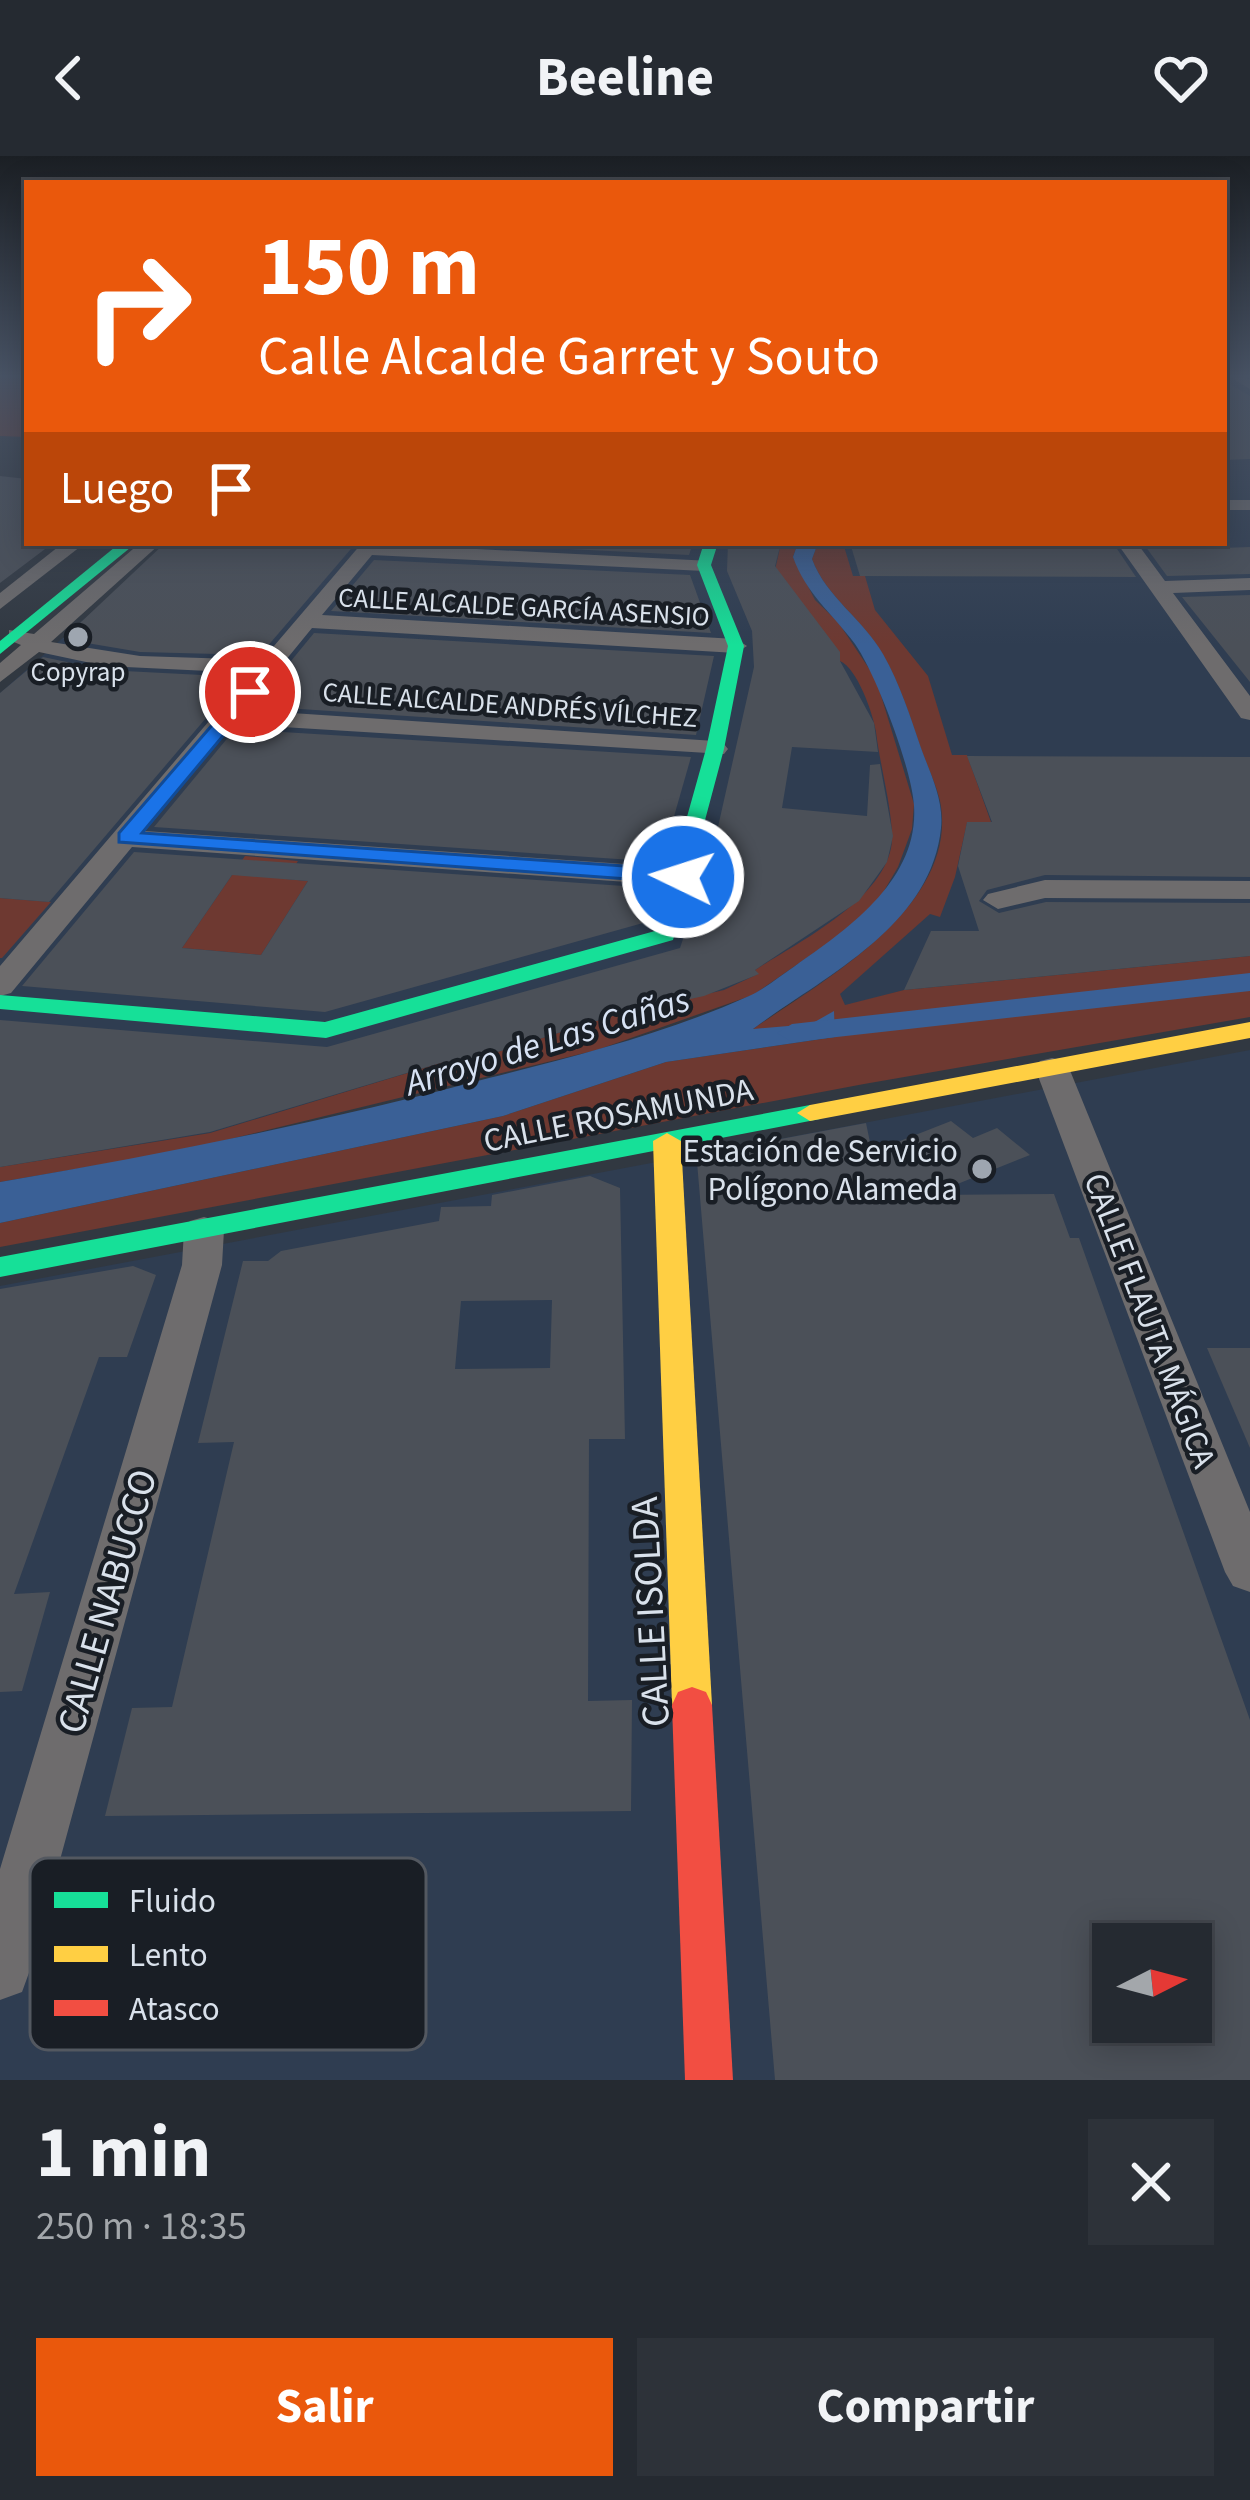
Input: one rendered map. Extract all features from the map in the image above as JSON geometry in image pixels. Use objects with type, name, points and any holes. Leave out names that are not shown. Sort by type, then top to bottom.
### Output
[{"type":"street","points":[[0,603],[71,546]]},
{"type":"street","points":[[8,649],[94,546]]},
{"type":"street","points":[[8,649],[126,546]]},
{"type":"street","points":[[8,649],[147,546]]},
{"type":"street","points":[[0,986],[370,546],[707,554],[736,646],[715,749],[665,935],[326,1030],[0,1002]]},
{"type":"street","points":[[1128,546],[1250,713]]},
{"type":"street","points":[[1156,587],[1250,584]]},
{"type":"street","name":"CALLE ALCALDE GARCÍA ASENSIO","points":[[308,621],[736,646]]},
{"type":"street","points":[[8,649],[272,667]]},
{"type":"street","points":[[1222,674],[1250,673]]},
{"type":"street","name":"CALLE ALCALDE ANDRÉS VÍLCHEZ","points":[[229,716],[715,749]]},
{"type":"street","points":[[126,838],[683,877]]},
{"type":"street","points":[[998,900],[1045,889],[1250,890]]},
{"type":"street","name":"CALLE ROSAMUNDA","points":[[0,1268],[1250,1030]]},
{"type":"street","name":"CALLE FLAUTA MÁGICA","points":[[1052,1068],[1250,1572]]},
{"type":"street","name":"CALLE ISOLDA","points":[[667,1141],[709,2080]]},
{"type":"street","name":"CALLE NABUCCO","points":[[32,1858],[202,1265],[204,1230]]},
{"type":"street","name":"CALLE NABUCCO","points":[[0,1970],[30,1865]]},
{"type":"shaded area","points":[[1227,465],[1250,465],[1250,956],[904,990],[845,1006],[726,990],[453,1066],[447,1061],[210,1133],[0,1167],[0,693],[168,546],[1227,546]]},
{"type":"shaded area","points":[[780,546],[797,546],[793,557],[815,600],[838,622],[876,679],[914,804],[912,829],[898,867],[878,901],[850,928],[753,995],[597,1050],[181,1151],[0,1182],[0,1167],[210,1133],[447,1061],[453,1066],[612,1016],[724,990],[758,974],[755,970],[842,914],[879,876],[889,855],[892,833],[876,732],[852,672],[774,575]]},
{"type":"shaded area","points":[[817,546],[844,546],[853,576],[865,576],[875,610],[928,676],[952,755],[967,755],[991,822],[967,823],[940,917],[930,914],[840,994],[845,1005],[904,990],[1250,956],[1250,1017],[864,1084],[0,1247],[0,1223],[503,1116],[666,1062],[835,1037],[811,1024],[750,1031],[847,964],[908,907],[929,874],[941,839],[940,801],[889,666],[812,559]]},
{"type":"shaded area","points":[[245,856],[298,861],[286,879],[308,881],[261,955],[182,948]]},
{"type":"shaded area","points":[[0,898],[51,902],[2,958],[0,958]]},
{"type":"shaded area","points":[[1250,1050],[1250,2080],[0,2080],[0,1286]]},
{"type":"water","points":[[797,546],[817,546],[812,559],[818,573],[889,665],[936,787],[941,818],[933,863],[896,921],[841,968],[753,1029],[811,1024],[834,1011],[835,1037],[666,1062],[503,1116],[0,1223],[0,1182],[368,1108],[588,1052],[686,1021],[761,990],[857,919],[893,879],[905,857],[912,833],[912,790],[873,677],[855,644],[805,582],[793,557]]},
{"type":"building","points":[[0,476],[24,479],[24,546],[49,546],[0,583]]},
{"type":"building","points":[[162,546],[353,546],[260,655],[140,652],[63,639]]},
{"type":"building","points":[[509,546],[692,546],[689,555]]},
{"type":"building","points":[[728,546],[780,546],[775,566],[840,652],[840,661],[874,723],[878,752],[792,747],[782,808],[867,816],[870,765],[880,764],[893,836],[887,862],[859,901],[755,970],[759,974],[704,996],[612,1016],[453,1066],[447,1061],[210,1132],[0,1167],[0,1020],[327,1047],[680,948],[713,849],[754,667],[752,631],[727,571]]},
{"type":"building","points":[[851,546],[1115,546],[1136,577],[860,576]]},
{"type":"building","points":[[1145,546],[1250,547],[1250,574],[1167,576]]},
{"type":"building","points":[[374,560],[690,575],[711,633],[331,611]]},
{"type":"building","points":[[1250,595],[1250,682],[1182,597]]},
{"type":"building","points":[[314,633],[714,656],[696,735],[254,706]]},
{"type":"building","points":[[43,657],[105,670],[241,677],[49,902],[0,898],[0,693]]},
{"type":"building","points":[[235,729],[691,757],[661,862],[154,827]]},
{"type":"building","points":[[967,756],[1250,757],[1250,877],[1045,875],[987,890],[979,901],[999,913],[1046,902],[1250,903],[1250,956],[904,990],[931,931],[979,931],[958,866],[967,822],[992,822]]},
{"type":"building","points":[[134,852],[653,888],[643,923],[325,1012],[22,986]],"holes":[[[232,875],[308,881],[261,955],[182,948]]]},
{"type":"building","points":[[951,1121],[973,1138],[997,1128],[1030,1155],[930,1195],[1054,1194],[1070,1238],[1079,1238],[1250,1720],[1250,2080],[775,2080],[697,1162],[716,1151],[866,1123],[872,1152]]},
{"type":"building","points":[[590,1176],[620,1188],[625,1439],[589,1439],[588,1701],[632,1700],[631,1811],[105,1816],[132,1708],[172,1707],[234,1442],[198,1443],[243,1261],[268,1261],[281,1251],[439,1221],[441,1207],[491,1206],[492,1195]],"holes":[[[552,1300],[550,1368],[455,1369],[461,1301]]]},
{"type":"building","points":[[133,1266],[156,1275],[127,1357],[99,1357],[14,1594],[50,1592],[22,1691],[0,1692],[0,1289]]},
{"type":"building","points":[[1207,1348],[1250,1348],[1250,1448]]},
{"type":"waterway","points":[[792,1033],[1250,982]]},
{"type":"traffic: fast","points":[[0,649],[125,546]]},
{"type":"traffic: fast","points":[[0,1002],[326,1030],[665,935],[715,749],[736,646],[704,565],[710,546]]},
{"type":"traffic: fast","points":[[0,1267],[810,1113]]},
{"type":"traffic: slow","points":[[810,1113],[1250,1030]]},
{"type":"traffic: slow","points":[[667,1141],[692,1705]]},
{"type":"traffic: jam","points":[[692,1705],[709,2080]]},
{"type":"place","name":"Copyrap","points":[[78,637]]},
{"type":"place","name":"Estación de Servicio Polígono Alameda","points":[[982,1169]]},
{"type":"route","points":[[250,692],[126,838],[683,877]]},
{"type":"water label","name":"Arroyo de Las Cañas","points":[[547,1040]]}]
